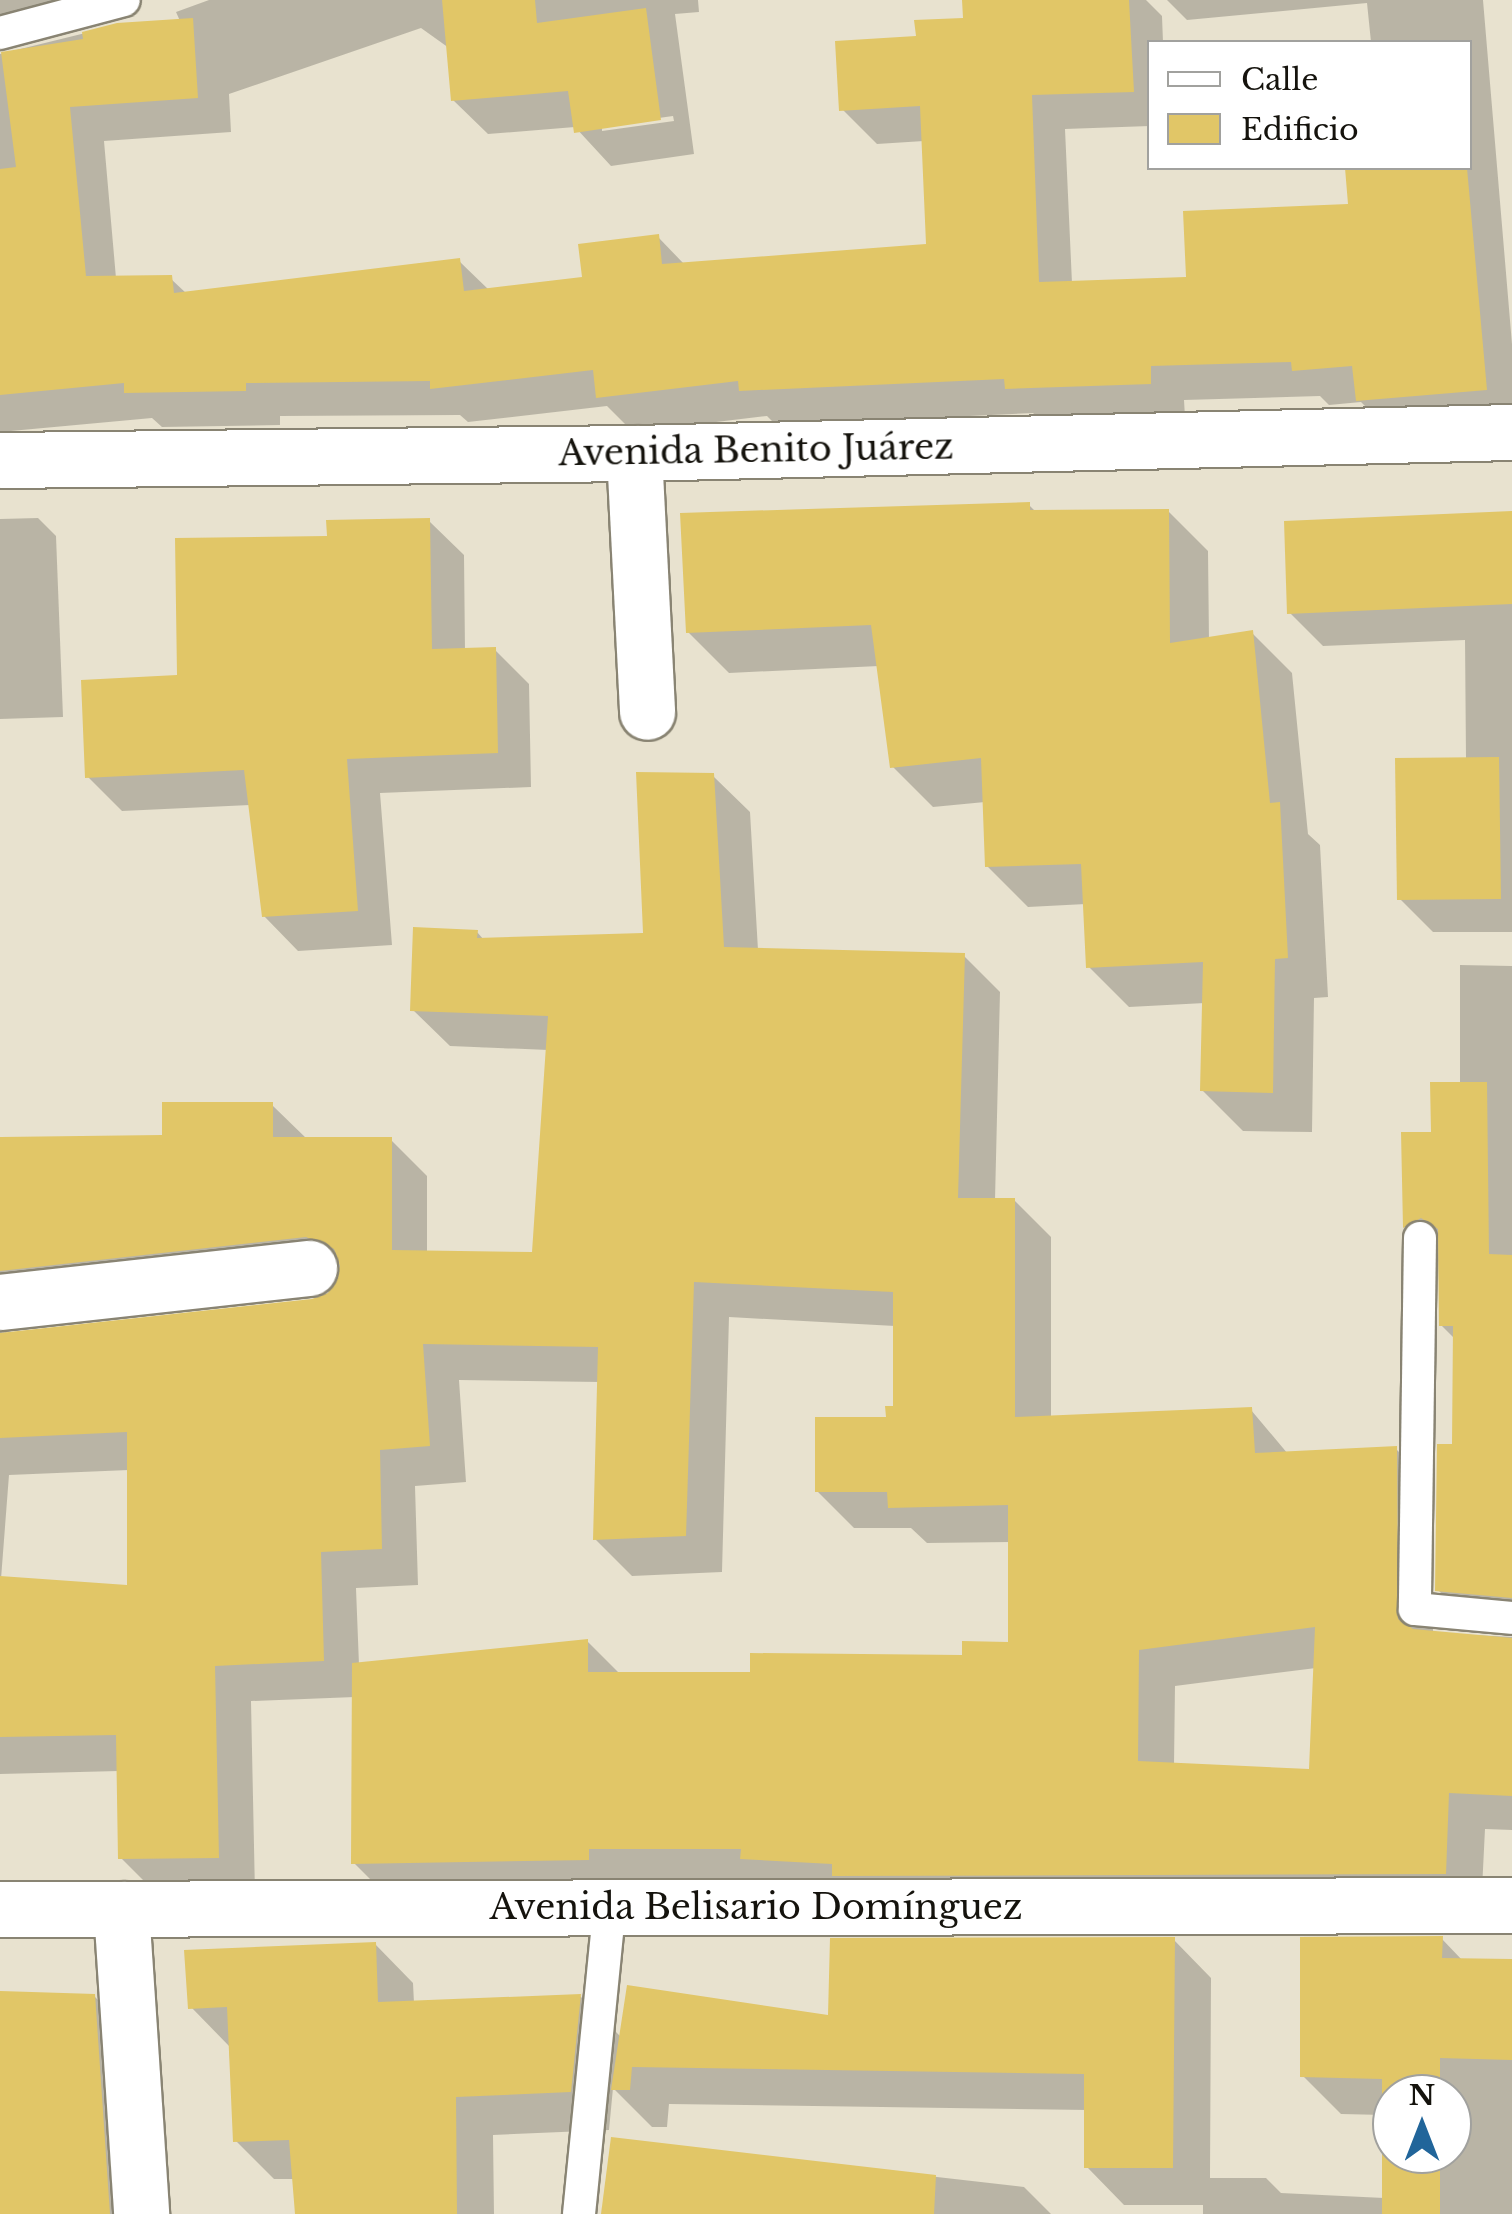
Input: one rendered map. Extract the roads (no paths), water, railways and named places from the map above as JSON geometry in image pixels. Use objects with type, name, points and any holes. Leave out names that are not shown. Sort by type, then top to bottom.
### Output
[{"type":"street","name":"Avenida Benito Juárez","points":[[0,460],[634,454],[1512,432]]},
{"type":"street","points":[[634,454],[647,712]]},
{"type":"street","points":[[0,1302],[309,1268]]},
{"type":"street","name":"Avenida Belisario Domínguez","points":[[0,1909],[610,1903],[904,1909],[1512,1905]]},
{"type":"street","points":[[121,1909],[141,2214]]},
{"type":"lane","points":[[0,34],[124,0]]},
{"type":"lane","points":[[1420,1238],[1415,1609],[1512,1618]]},
{"type":"lane","points":[[579,2214],[610,1903]]}]
